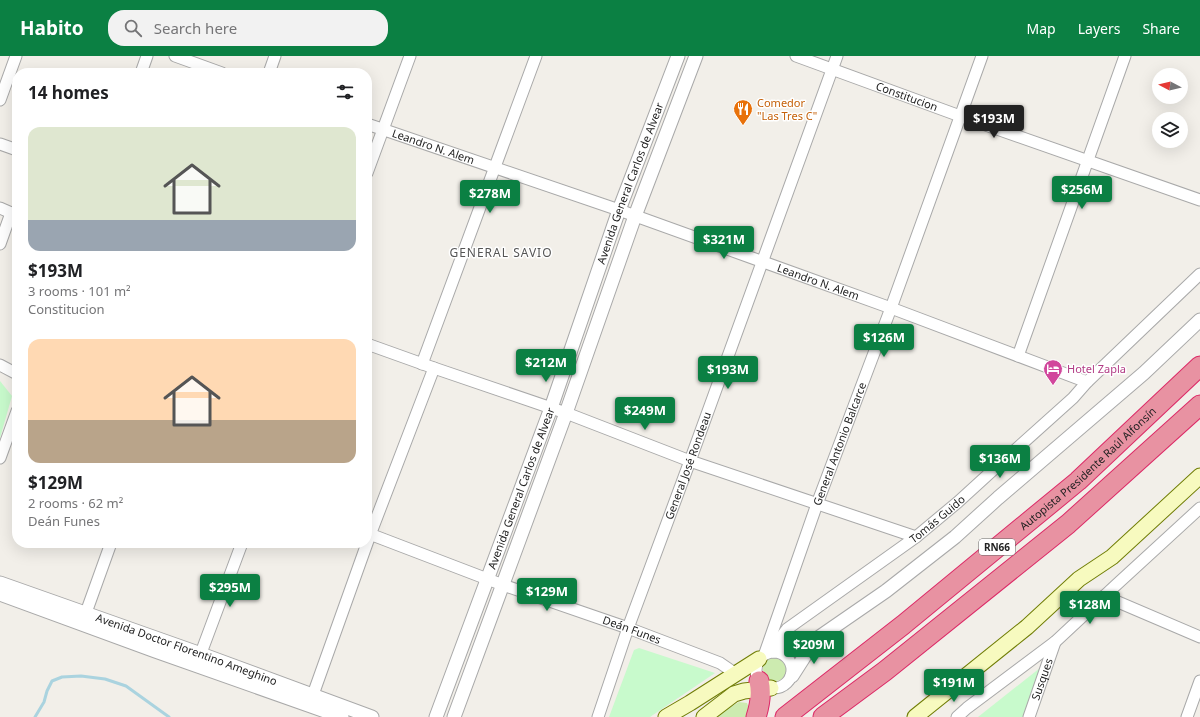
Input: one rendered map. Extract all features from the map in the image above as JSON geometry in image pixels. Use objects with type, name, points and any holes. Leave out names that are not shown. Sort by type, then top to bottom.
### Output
[{"type":"highway","name":"Autopista Presidente Raúl Alfonsín","points":[[785,717],[903,625],[1078,481],[1200,366]]},
{"type":"highway","name":"RN66","points":[[823,717],[885,671],[1068,524],[1200,405]]},
{"type":"highway","points":[[757,714],[761,696],[758,687]]},
{"type":"main road","points":[[915,717],[1027,628],[1079,579],[1112,557],[1200,476]]},
{"type":"main road","points":[[666,717],[767,654]]},
{"type":"main road","points":[[704,717],[734,694],[758,687]]},
{"type":"street","points":[[0,100],[16,56]]},
{"type":"street","points":[[143,68],[147,56]]},
{"type":"street","points":[[175,56],[208,68]]},
{"type":"street","points":[[271,68],[275,56]]},
{"type":"street","points":[[372,160],[410,56]]},
{"type":"street","points":[[422,364],[536,56]]},
{"type":"street","name":"Avenida General Carlos de Alvear","points":[[436,717],[551,408],[620,210],[678,56]]},
{"type":"street","name":"Avenida General Carlos de Alvear","points":[[454,717],[566,413],[635,216],[696,56]]},
{"type":"street","name":"Constitucion","points":[[796,56],[960,116],[1200,200]]},
{"type":"street","name":"General José Rondeau","points":[[598,717],[628,628],[837,56]]},
{"type":"street","name":"General Antonio Balcarce","points":[[767,654],[817,504],[891,308],[982,56]]},
{"type":"street","points":[[1018,356],[1125,56]]},
{"type":"street","name":"Leandro N. Alem","points":[[372,126],[620,210],[891,308],[1087,382]]},
{"type":"street","points":[[0,144],[12,148]]},
{"type":"street","points":[[0,208],[12,213]]},
{"type":"street","points":[[0,244],[12,218]]},
{"type":"street","name":"Tomás Guido","points":[[767,654],[787,629],[916,536],[958,502],[1073,398],[1087,382],[1200,274]]},
{"type":"street","points":[[815,640],[786,684],[776,688],[758,687],[756,666],[767,654],[815,640],[886,591],[955,537],[998,498],[1144,373],[1200,320]]},
{"type":"street","points":[[372,346],[566,413],[690,461],[916,536]]},
{"type":"street","points":[[0,365],[12,371]]},
{"type":"street","points":[[372,526],[434,368]]},
{"type":"street","points":[[0,458],[12,425]]},
{"type":"street","points":[[957,717],[1055,642],[1200,508]]},
{"type":"street","name":"Deán Funes","points":[[372,535],[503,585],[628,628],[720,663],[736,674]]},
{"type":"street","points":[[84,618],[109,548]]},
{"type":"street","points":[[199,660],[240,548]]},
{"type":"street","points":[[311,700],[364,548]]},
{"type":"street","name":"Avenida Doctor Florentino Ameghino","points":[[0,583],[84,618],[199,660],[311,700],[372,717]]},
{"type":"street","name":"Avenida Doctor Florentino Ameghino","points":[[0,594],[84,618]]},
{"type":"street","points":[[1104,596],[1200,637]]},
{"type":"street","name":"Susques","points":[[1028,717],[1055,642]]},
{"type":"street","points":[[767,654],[784,654],[789,659],[793,668],[792,676]]},
{"type":"street","points":[[1187,717],[1200,681]]},
{"type":"street","name":"Avenida Doctor Florentino Ameghino","points":[[311,700],[342,717]]},
{"type":"green space","points":[[0,381],[12,396],[0,438]]},
{"type":"green space","points":[[639,648],[715,673],[650,717],[609,717],[634,650]]},
{"type":"green space","points":[[775,657],[783,661],[787,669],[783,677],[775,681],[767,677],[763,669],[767,661]]},
{"type":"green space","points":[[1045,664],[1024,717],[978,717]]},
{"type":"green space","points":[[739,702],[747,703],[749,708],[747,717],[713,717]]},
{"type":"waterway","points":[[35,717],[44,702],[52,681],[62,677],[81,676],[105,679],[126,686],[169,717]]},
{"type":"place","name":"Comedor \"Las Tres C\"","points":[[743,126]]},
{"type":"place","name":"Hotel Zapla","points":[[1053,386]]},
{"type":"district","name":"GENERAL SAVIO","points":[[501,253]]}]
